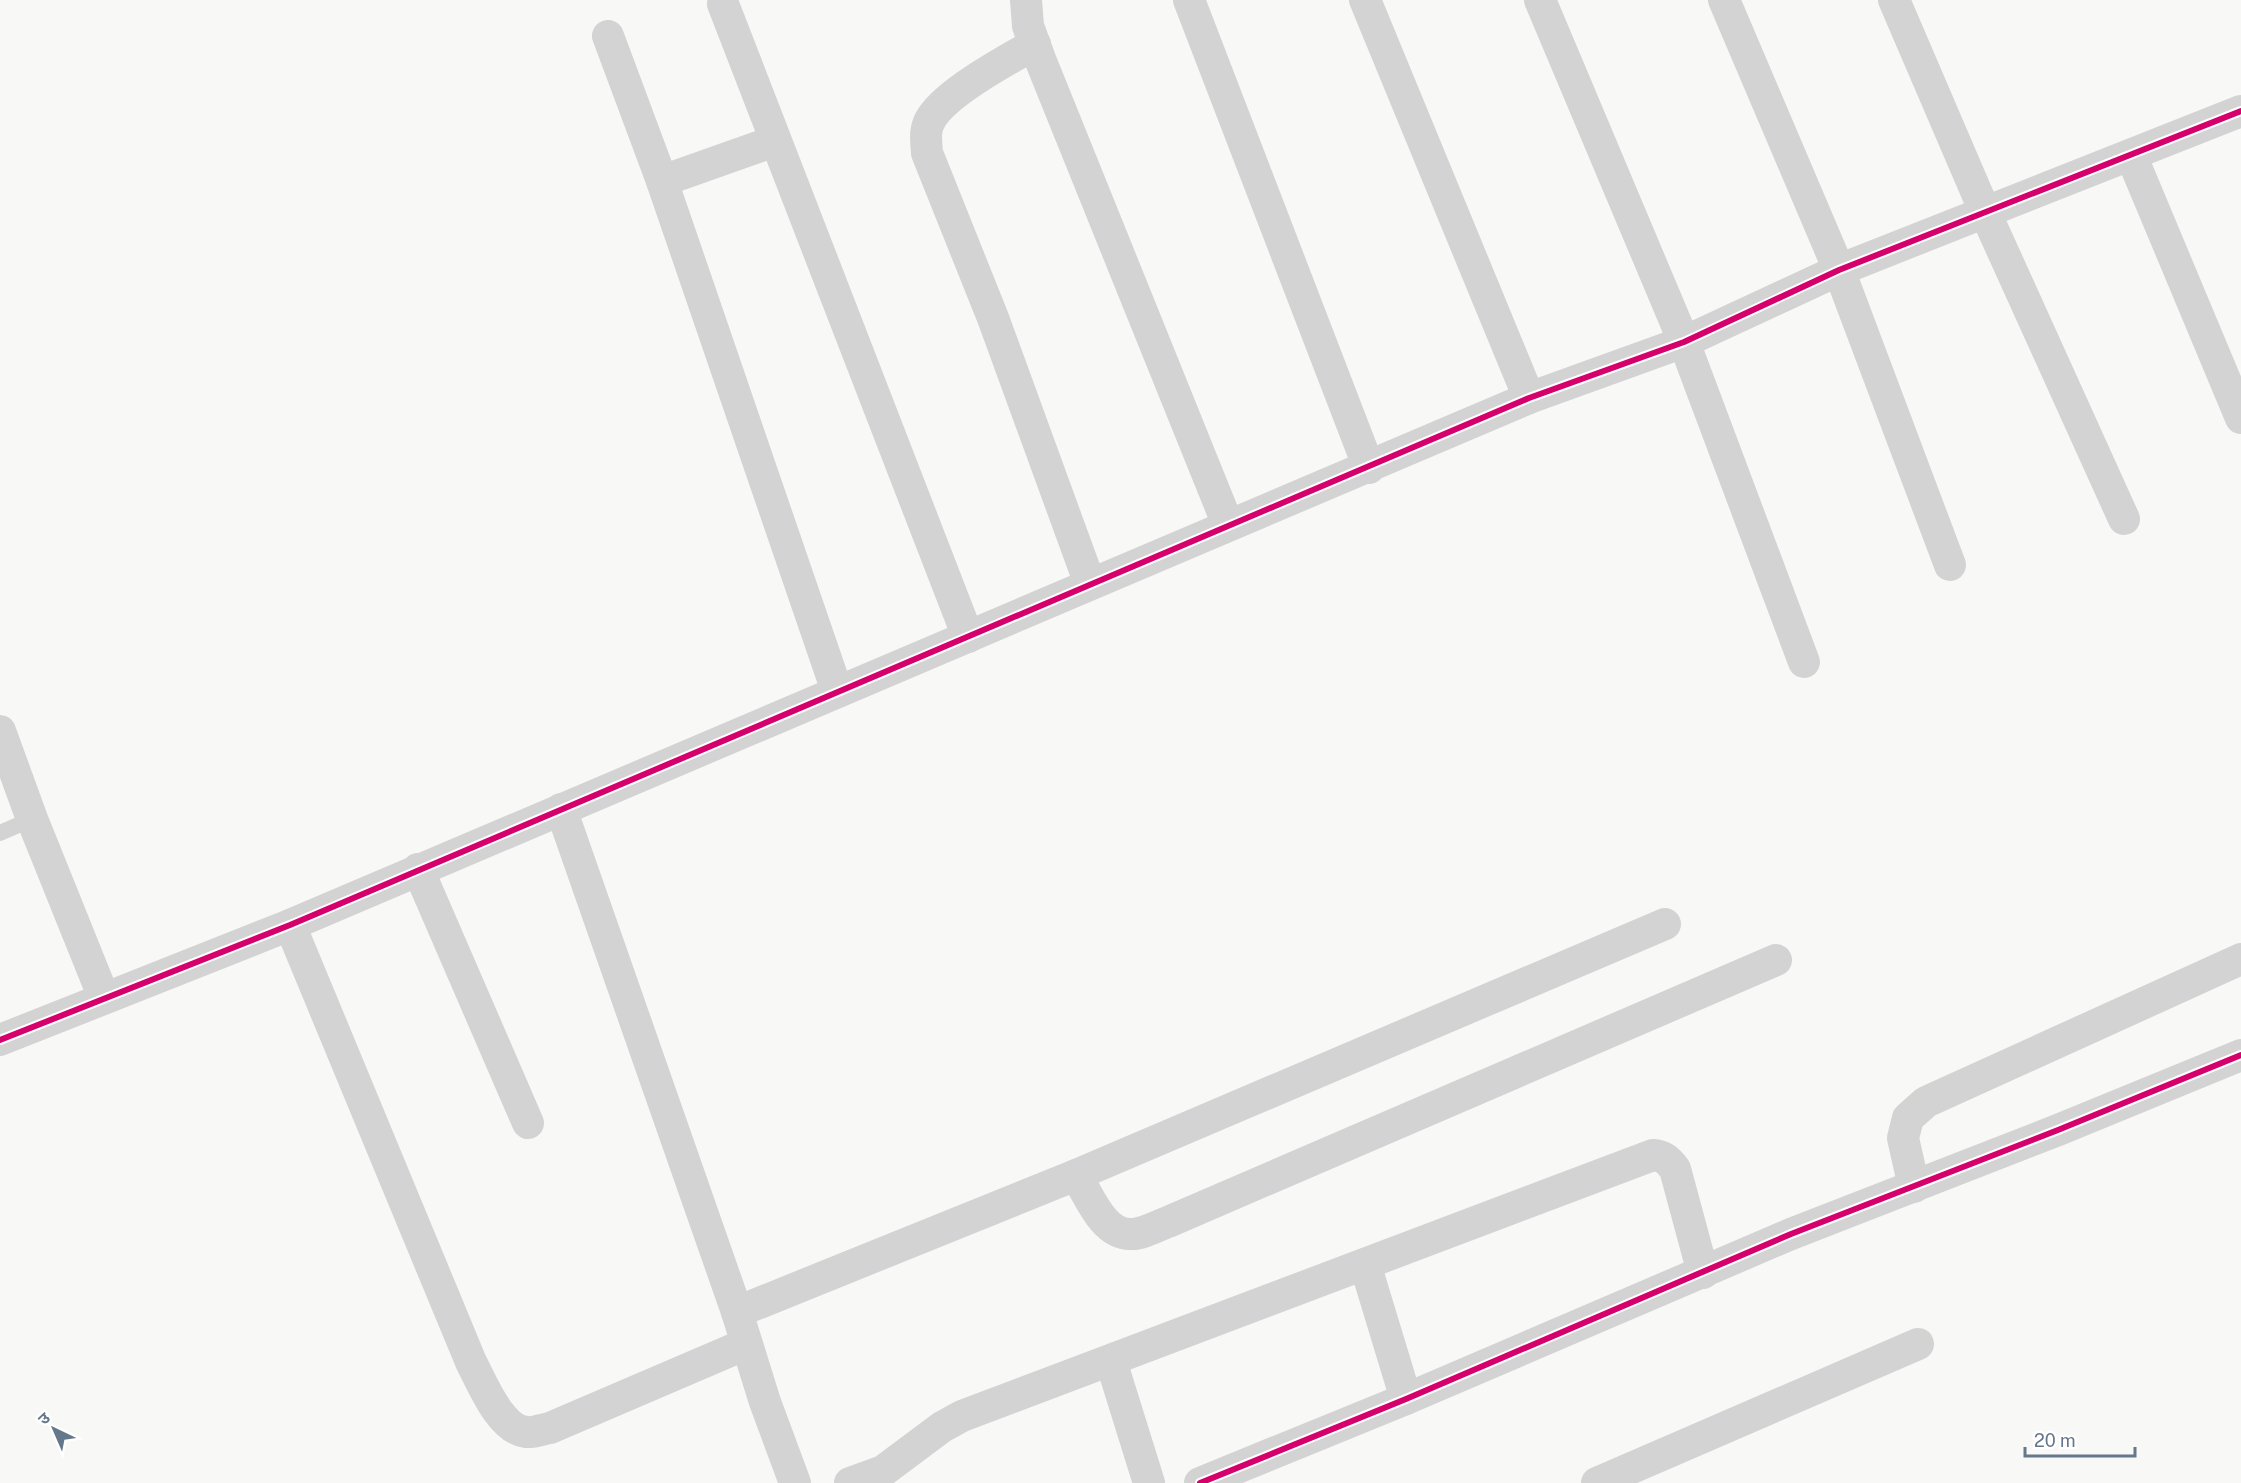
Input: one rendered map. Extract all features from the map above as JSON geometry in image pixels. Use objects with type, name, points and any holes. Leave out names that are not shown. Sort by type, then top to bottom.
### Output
[{"type":"street","points":[[1026,0],[1028,26],[1228,525]]},
{"type":"street","points":[[1189,0],[1369,468]]},
{"type":"street","points":[[1365,0],[1529,398]]},
{"type":"street","points":[[1540,0],[1684,342],[1804,662]]},
{"type":"street","points":[[1724,0],[1839,270],[1950,565]]},
{"type":"street","points":[[1894,0],[1985,212],[2124,519]]},
{"type":"street","points":[[723,4],[968,637]]},
{"type":"street","points":[[608,36],[662,181],[837,691]]},
{"type":"street","points":[[1035,44],[967,86],[945,103],[932,117],[925,133],[927,153],[993,318],[1090,584]]},
{"type":"street","points":[[0,1040],[290,925],[1529,398],[1684,342],[1839,270],[2241,111]]},
{"type":"street","points":[[662,181],[775,141]]},
{"type":"street","points":[[2131,155],[2241,418]]},
{"type":"street","points":[[0,731],[32,819],[104,998]]},
{"type":"street","points":[[561,809],[737,1312],[768,1412],[795,1483]]},
{"type":"street","points":[[418,869],[528,1123]]},
{"type":"street","points":[[737,1312],[1076,1175],[1665,924]]},
{"type":"street","points":[[290,925],[471,1362],[492,1402],[508,1424],[526,1432],[550,1428],[746,1344]]},
{"type":"street","points":[[1914,1187],[1903,1138],[1908,1118],[1926,1102],[2241,959]]},
{"type":"street","points":[[1076,1175],[1113,1230],[1132,1234],[1179,1217],[1776,960]]},
{"type":"street","points":[[1200,1483],[1406,1399],[1791,1234],[2058,1131],[2241,1055]]},
{"type":"street","points":[[850,1483],[883,1471],[942,1427],[962,1416],[1653,1155],[1662,1156],[1674,1169],[1703,1273]]},
{"type":"street","points":[[1365,1264],[1406,1399]]},
{"type":"street","points":[[1597,1483],[1918,1344]]},
{"type":"street","points":[[1111,1361],[1149,1483]]},
{"type":"lane","points":[[0,833],[32,819]]},
{"type":"cycle path","points":[[0,1040],[290,925],[1529,398],[1684,342],[1839,270],[2241,111]]},
{"type":"cycle path","points":[[1200,1483],[1406,1399],[1791,1234],[2058,1130],[2241,1055]]}]
